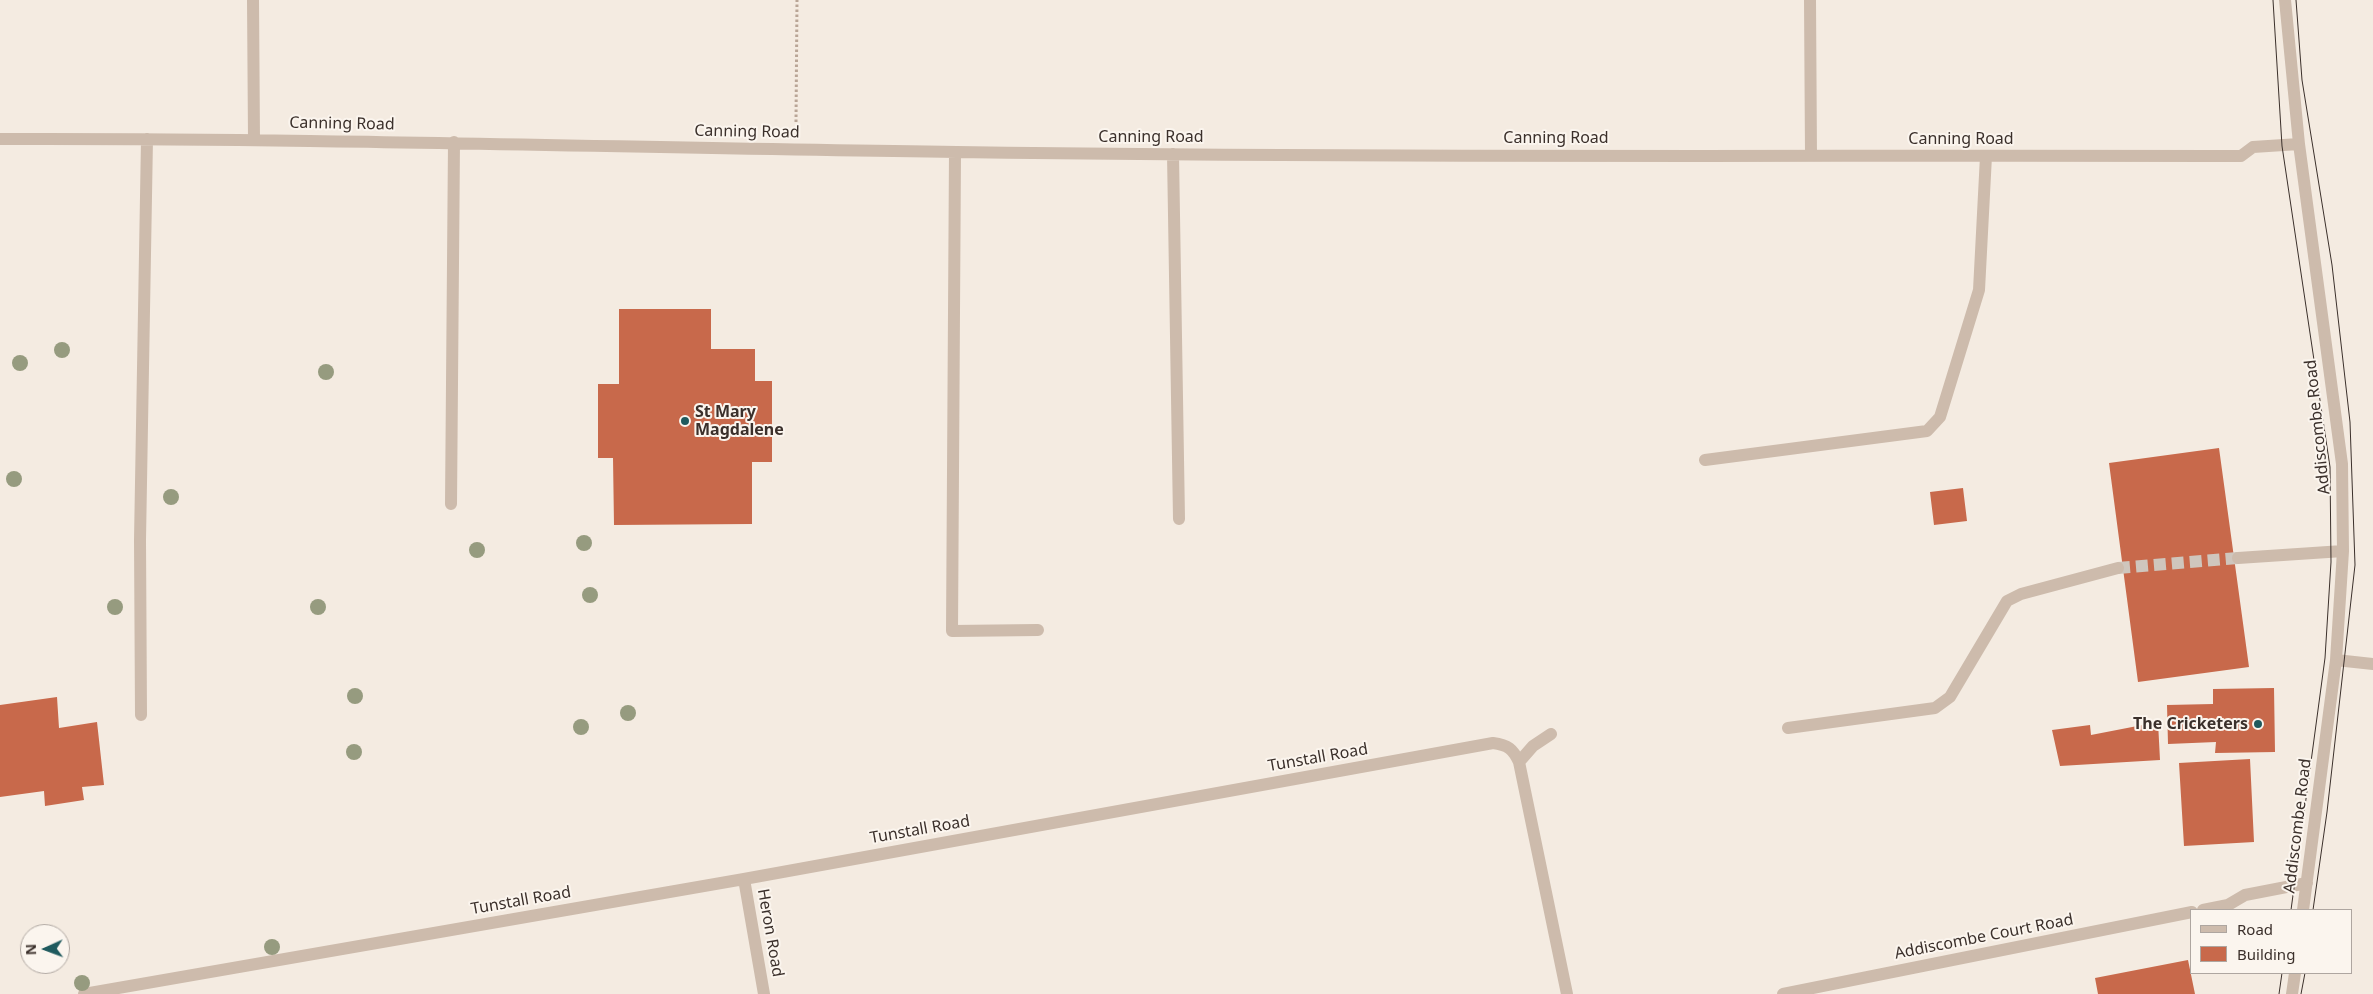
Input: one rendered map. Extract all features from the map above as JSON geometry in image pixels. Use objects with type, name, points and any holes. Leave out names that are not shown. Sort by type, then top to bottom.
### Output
[{"type":"street","points":[[253,0],[254,139]]},
{"type":"street","points":[[1810,0],[1810,155]]},
{"type":"street","name":"Addiscombe Road","points":[[2285,0],[2299,144],[2342,464],[2343,551],[2336,660],[2303,909]]},
{"type":"street","name":"Canning Road","points":[[0,138],[254,139],[954,152],[1173,154],[2241,156],[2253,147],[2299,144]]},
{"type":"street","points":[[141,715],[140,540],[147,139]]},
{"type":"street","points":[[451,504],[454,142]]},
{"type":"street","points":[[954,152],[952,631],[1038,630]]},
{"type":"street","points":[[1173,154],[1179,519]]},
{"type":"street","points":[[1705,460],[1928,431],[1940,417],[1979,290],[1986,156]]},
{"type":"street","points":[[2238,558],[2343,551]]},
{"type":"street","points":[[1788,728],[1935,708],[1950,697],[2007,601],[2021,594],[2118,568]]},
{"type":"street","points":[[2336,660],[2373,664]]},
{"type":"street","points":[[1551,734],[1533,746],[1519,762],[1566,994]]},
{"type":"street","name":"Tunstall Road","points":[[84,994],[744,879],[1493,742],[1506,745],[1513,750],[1519,762]]},
{"type":"street","name":"Heron Road","points":[[744,879],[764,994]]},
{"type":"street","points":[[2208,909],[2228,905],[2245,895],[2307,883]]},
{"type":"street","name":"Addiscombe Court Road","points":[[1783,994],[2190,912]]},
{"type":"street","points":[[2292,994],[2295,974]]},
{"type":"path","points":[[796,149],[797,0]]},
{"type":"building","name":"St Mary Magdalene","points":[[619,309],[711,309],[711,349],[755,349],[755,381],[772,381],[772,462],[752,462],[752,524],[614,525],[613,458],[598,458],[598,384],[619,384]]},
{"type":"building","points":[[2219,448],[2249,667],[2138,682],[2109,463]]},
{"type":"building","points":[[1963,488],[1967,521],[1934,525],[1930,492]]},
{"type":"building","points":[[2274,688],[2275,752],[2215,753],[2216,742],[2168,744],[2167,705],[2213,704],[2213,689]]},
{"type":"building","points":[[57,697],[59,728],[97,722],[104,785],[82,787],[84,800],[45,806],[44,791],[0,797],[0,705]]},
{"type":"building","points":[[2158,722],[2160,760],[2060,766],[2052,730],[2090,725],[2091,735]]},
{"type":"building","points":[[2250,759],[2254,842],[2184,846],[2179,763]]},
{"type":"building","points":[[2188,960],[2195,994],[2098,994],[2095,978]]},
{"type":"tunnel","points":[[2118,568],[2238,558]]},
{"type":"tram line","points":[[2273,0],[2282,146],[2330,467],[2331,562],[2325,658],[2291,909]]},
{"type":"tram line","points":[[2296,0],[2302,80],[2332,265],[2350,422],[2355,565],[2327,812],[2313,909]]},
{"type":"tram line","points":[[2279,994],[2282,974]]},
{"type":"tram line","points":[[2301,994],[2305,974]]},
{"type":"place","name":"St Mary Magdalene","points":[[685,421]]},
{"type":"place","name":"The Cricketers","points":[[2258,724]]}]
